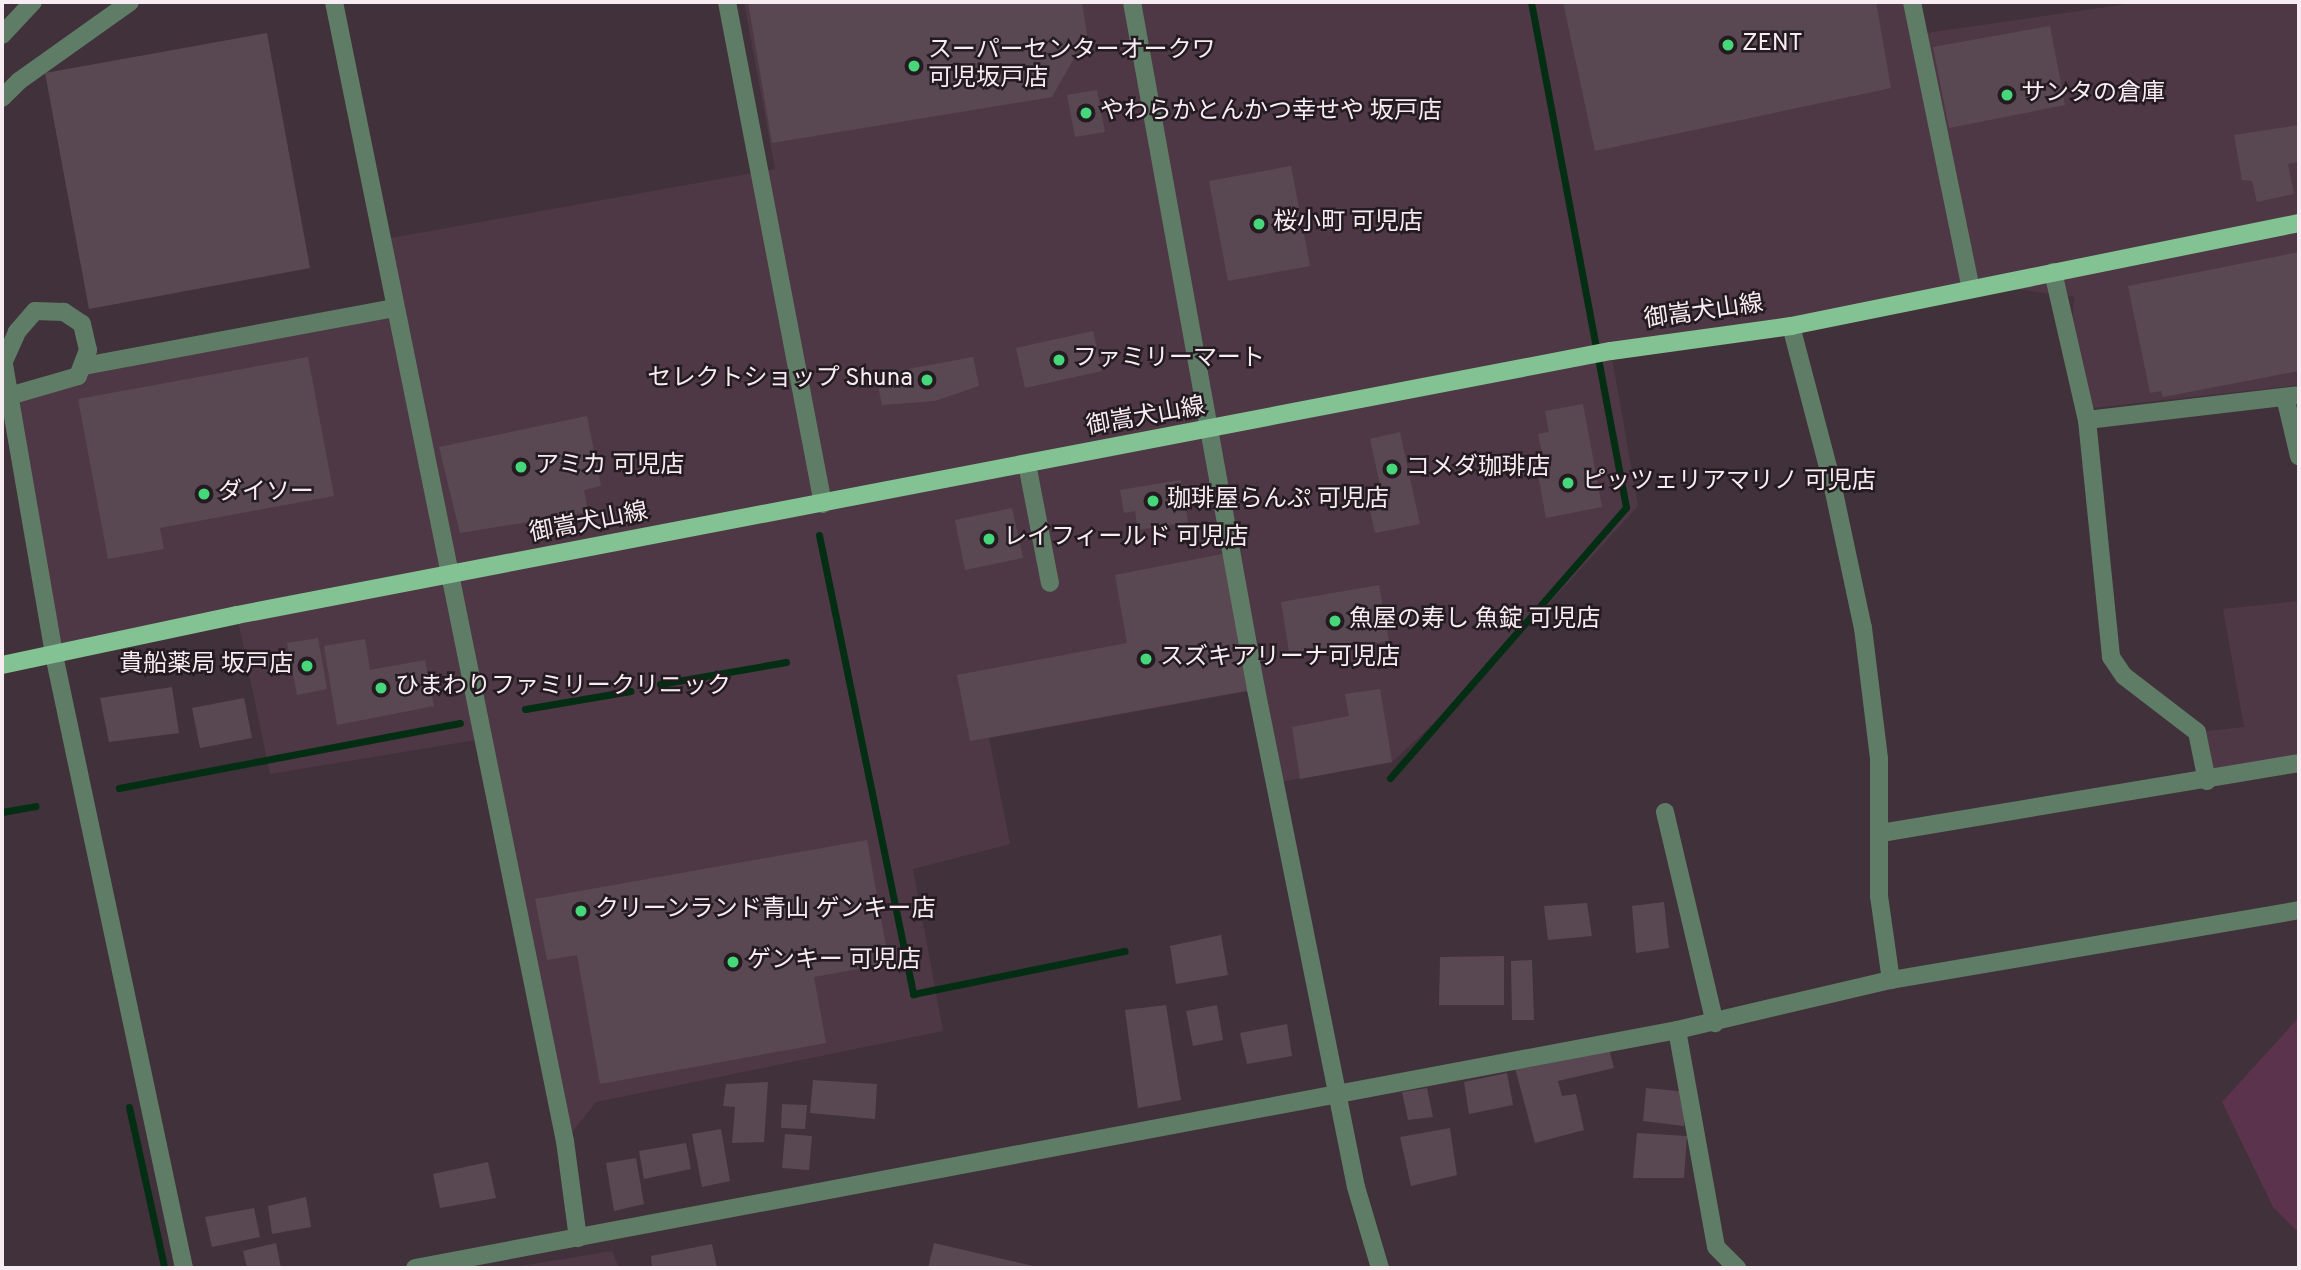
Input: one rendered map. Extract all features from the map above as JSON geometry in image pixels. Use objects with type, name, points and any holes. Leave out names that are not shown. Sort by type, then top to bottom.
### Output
[{"type":"main road","name":"御嵩犬山線","points":[[2,665],[448,575],[1212,431],[1611,351],[1791,326],[2299,223]]},
{"type":"street","points":[[2,35],[33,2]]},
{"type":"street","points":[[2,98],[19,81],[130,2]]},
{"type":"street","points":[[334,2],[448,575],[565,1140],[578,1238]]},
{"type":"street","points":[[727,2],[822,504]]},
{"type":"street","points":[[1132,2],[1212,431],[1256,690],[1356,1187],[1380,1268]]},
{"type":"street","points":[[1912,2],[1971,289]]},
{"type":"street","points":[[2053,272],[2087,421],[2111,657],[2124,676],[2197,732],[2207,781]]},
{"type":"street","points":[[6,397],[62,383],[78,376],[88,351],[82,324],[75,317],[49,308],[35,311],[27,320],[3,358],[6,397],[54,655],[184,1268]]},
{"type":"street","points":[[84,366],[394,308]]},
{"type":"street","points":[[1791,326],[1831,478],[1863,628],[1879,759],[1879,896],[1891,980]]},
{"type":"street","points":[[2087,421],[2292,396],[2299,456]]},
{"type":"street","points":[[1027,464],[1050,583]]},
{"type":"street","points":[[1881,834],[2299,764]]},
{"type":"street","points":[[1665,812],[1715,1023]]},
{"type":"street","points":[[415,1268],[1715,1023],[1891,980],[2299,910]]},
{"type":"street","points":[[1677,1030],[1713,1238],[1716,1247],[1737,1268]]},
{"type":"shaded area","points":[[744,2],[1912,2],[1919,34],[2141,2],[2299,2],[2299,385],[2093,408],[2072,323],[2074,297],[1988,285],[1611,352],[1638,506],[1474,686],[1392,762],[1274,783],[1255,690],[989,738],[1010,844],[913,869],[943,1031],[596,1102],[565,1141],[482,739],[270,774],[237,615],[54,655],[9,396],[84,366],[394,308],[380,240],[775,169]]},
{"type":"shaded area","points":[[2299,601],[2299,763],[2207,781],[2197,732],[2244,727],[2223,609]]},
{"type":"shaded area","points":[[2299,1017],[2299,1233],[2273,1207],[2222,1102]]},
{"type":"shaded area","points":[[612,1251],[619,1268],[508,1268]]},
{"type":"building","name":"スーパーセンターオークワ 可児坂戸店","points":[[748,2],[1082,2],[1087,35],[1052,97],[772,143]]},
{"type":"building","name":"ZENT","points":[[1563,2],[1876,2],[1891,88],[1595,151]]},
{"type":"building","points":[[2050,26],[2065,105],[1949,128],[1933,47]]},
{"type":"building","points":[[267,33],[310,268],[89,309],[45,73]]},
{"type":"building","name":"やわらかとんかつ幸せや 坂戸店","points":[[1097,90],[1105,132],[1075,137],[1067,95]]},
{"type":"building","points":[[2299,125],[2299,162],[2288,164],[2294,194],[2257,202],[2252,181],[2242,180],[2234,135]]},
{"type":"building","name":"桜小町 可児店","points":[[1291,166],[1310,266],[1228,281],[1209,181]]},
{"type":"building","points":[[2299,252],[2299,371],[2163,397],[2161,391],[2150,393],[2128,286]]},
{"type":"building","name":"ファミリーマート","points":[[1093,331],[1102,371],[1025,388],[1016,348]]},
{"type":"building","points":[[308,357],[334,496],[160,528],[164,549],[108,559],[78,399]]},
{"type":"building","name":"セレクトショップ Shuna","points":[[973,357],[979,386],[935,401],[882,405],[876,375]]},
{"type":"building","name":"ピッツェリアマリノ 可児店","points":[[1583,404],[1602,507],[1546,518],[1535,458],[1543,457],[1538,434],[1549,432],[1545,411]]},
{"type":"building","name":"アミカ 可児店","points":[[587,416],[601,486],[584,490],[588,512],[460,533],[439,447]]},
{"type":"building","name":"コメダ珈琲店","points":[[1400,432],[1420,524],[1375,533],[1368,501],[1383,499],[1370,439]]},
{"type":"building","name":"珈琲屋らんぷ 可児店","points":[[1181,480],[1188,522],[1138,530],[1135,511],[1124,513],[1120,490]]},
{"type":"building","name":"レイフィールド 可児店","points":[[1012,508],[1023,558],[965,570],[955,520]]},
{"type":"building","name":"スズキアリーナ可児店","points":[[1232,552],[1256,689],[970,741],[957,675],[1127,643],[1115,575]]},
{"type":"building","name":"魚屋の寿し 魚錠 可児店","points":[[1379,585],[1389,641],[1290,658],[1281,602]]},
{"type":"building","name":"貴船薬局 坂戸店","points":[[318,638],[327,689],[297,695],[287,643]]},
{"type":"building","name":"ひまわりファミリークリニック","points":[[365,639],[370,670],[425,660],[434,706],[337,725],[324,646]]},
{"type":"building","points":[[172,687],[179,733],[109,742],[100,698]]},
{"type":"building","points":[[1380,689],[1392,762],[1300,779],[1292,727],[1349,716],[1345,694]]},
{"type":"building","points":[[244,698],[252,738],[200,748],[192,708]]},
{"type":"building","name":"ゲンキー 可児店","points":[[867,840],[889,963],[814,977],[826,1043],[600,1084],[577,955],[547,960],[535,899]]},
{"type":"building","points":[[1664,902],[1669,948],[1636,953],[1632,906]]},
{"type":"building","points":[[1587,903],[1592,936],[1548,940],[1544,906]]},
{"type":"building","points":[[1221,935],[1228,975],[1176,984],[1170,946]]},
{"type":"building","points":[[1504,956],[1504,1005],[1439,1005],[1440,957]]},
{"type":"building","points":[[1532,960],[1534,1020],[1512,1020],[1511,961]]},
{"type":"building","points":[[1166,1005],[1181,1100],[1138,1108],[1125,1010]]},
{"type":"building","points":[[1217,1005],[1223,1040],[1193,1046],[1186,1011]]},
{"type":"building","points":[[1287,1024],[1292,1056],[1247,1064],[1240,1033]]},
{"type":"building","points":[[1608,1045],[1614,1068],[1558,1081],[1562,1096],[1576,1094],[1584,1130],[1535,1143],[1514,1064]]},
{"type":"building","points":[[1507,1073],[1513,1105],[1469,1114],[1464,1082]]},
{"type":"building","points":[[813,1080],[877,1084],[875,1119],[810,1113]]},
{"type":"building","points":[[768,1082],[764,1142],[732,1143],[735,1107],[723,1106],[726,1084]]},
{"type":"building","points":[[1427,1088],[1433,1117],[1408,1120],[1402,1092]]},
{"type":"building","points":[[1646,1088],[1687,1092],[1684,1126],[1643,1121]]},
{"type":"building","points":[[782,1104],[807,1105],[805,1129],[781,1128]]},
{"type":"building","points":[[1450,1128],[1457,1175],[1411,1186],[1400,1137]]},
{"type":"building","points":[[721,1129],[730,1181],[702,1187],[692,1134]]},
{"type":"building","points":[[1637,1133],[1687,1136],[1684,1178],[1633,1178]]},
{"type":"building","points":[[785,1134],[812,1136],[809,1170],[782,1168]]},
{"type":"building","points":[[686,1143],[691,1169],[644,1179],[639,1151]]},
{"type":"building","points":[[636,1158],[644,1204],[614,1211],[606,1163]]},
{"type":"building","points":[[488,1162],[496,1198],[440,1208],[433,1174]]},
{"type":"building","points":[[306,1197],[311,1227],[272,1234],[268,1206]]},
{"type":"building","points":[[254,1208],[260,1237],[212,1247],[205,1217]]},
{"type":"building","points":[[276,1243],[281,1268],[247,1268],[243,1251]]},
{"type":"building","points":[[934,1243],[1038,1267],[1038,1268],[928,1268]]},
{"type":"building","points":[[712,1244],[717,1268],[652,1268],[651,1256]]},
{"type":"waterway","points":[[1390,778],[1626,507],[1531,2]]},
{"type":"waterway","points":[[819,535],[913,994],[1125,951]]},
{"type":"waterway","points":[[660,684],[786,662]]},
{"type":"waterway","points":[[525,709],[630,691]]},
{"type":"waterway","points":[[119,788],[460,723]]},
{"type":"waterway","points":[[2,812],[35,806]]},
{"type":"waterway","points":[[129,1107],[164,1266]]},
{"type":"place","name":"ZENT","points":[[1728,45]]},
{"type":"place","name":"スーパーセンターオークワ 可児坂戸店","points":[[914,66]]},
{"type":"place","name":"サンタの倉庫","points":[[2007,95]]},
{"type":"place","name":"やわらかとんかつ幸せや 坂戸店","points":[[1086,113]]},
{"type":"place","name":"桜小町 可児店","points":[[1259,224]]},
{"type":"place","name":"ファミリーマート","points":[[1059,360]]},
{"type":"place","name":"セレクトショップ Shuna","points":[[927,380]]},
{"type":"place","name":"アミカ 可児店","points":[[521,467]]},
{"type":"place","name":"コメダ珈琲店","points":[[1392,469]]},
{"type":"place","name":"ピッツェリアマリノ 可児店","points":[[1568,483]]},
{"type":"place","name":"ダイソー","points":[[204,494]]},
{"type":"place","name":"珈琲屋らんぷ 可児店","points":[[1153,501]]},
{"type":"place","name":"レイフィールド 可児店","points":[[989,539]]},
{"type":"place","name":"魚屋の寿し 魚錠 可児店","points":[[1335,621]]},
{"type":"place","name":"スズキアリーナ可児店","points":[[1146,659]]},
{"type":"place","name":"貴船薬局 坂戸店","points":[[307,666]]},
{"type":"place","name":"ひまわりファミリークリニック","points":[[381,688]]},
{"type":"place","name":"クリーンランド青山 ゲンキー店","points":[[581,911]]},
{"type":"place","name":"ゲンキー 可児店","points":[[733,962]]}]
